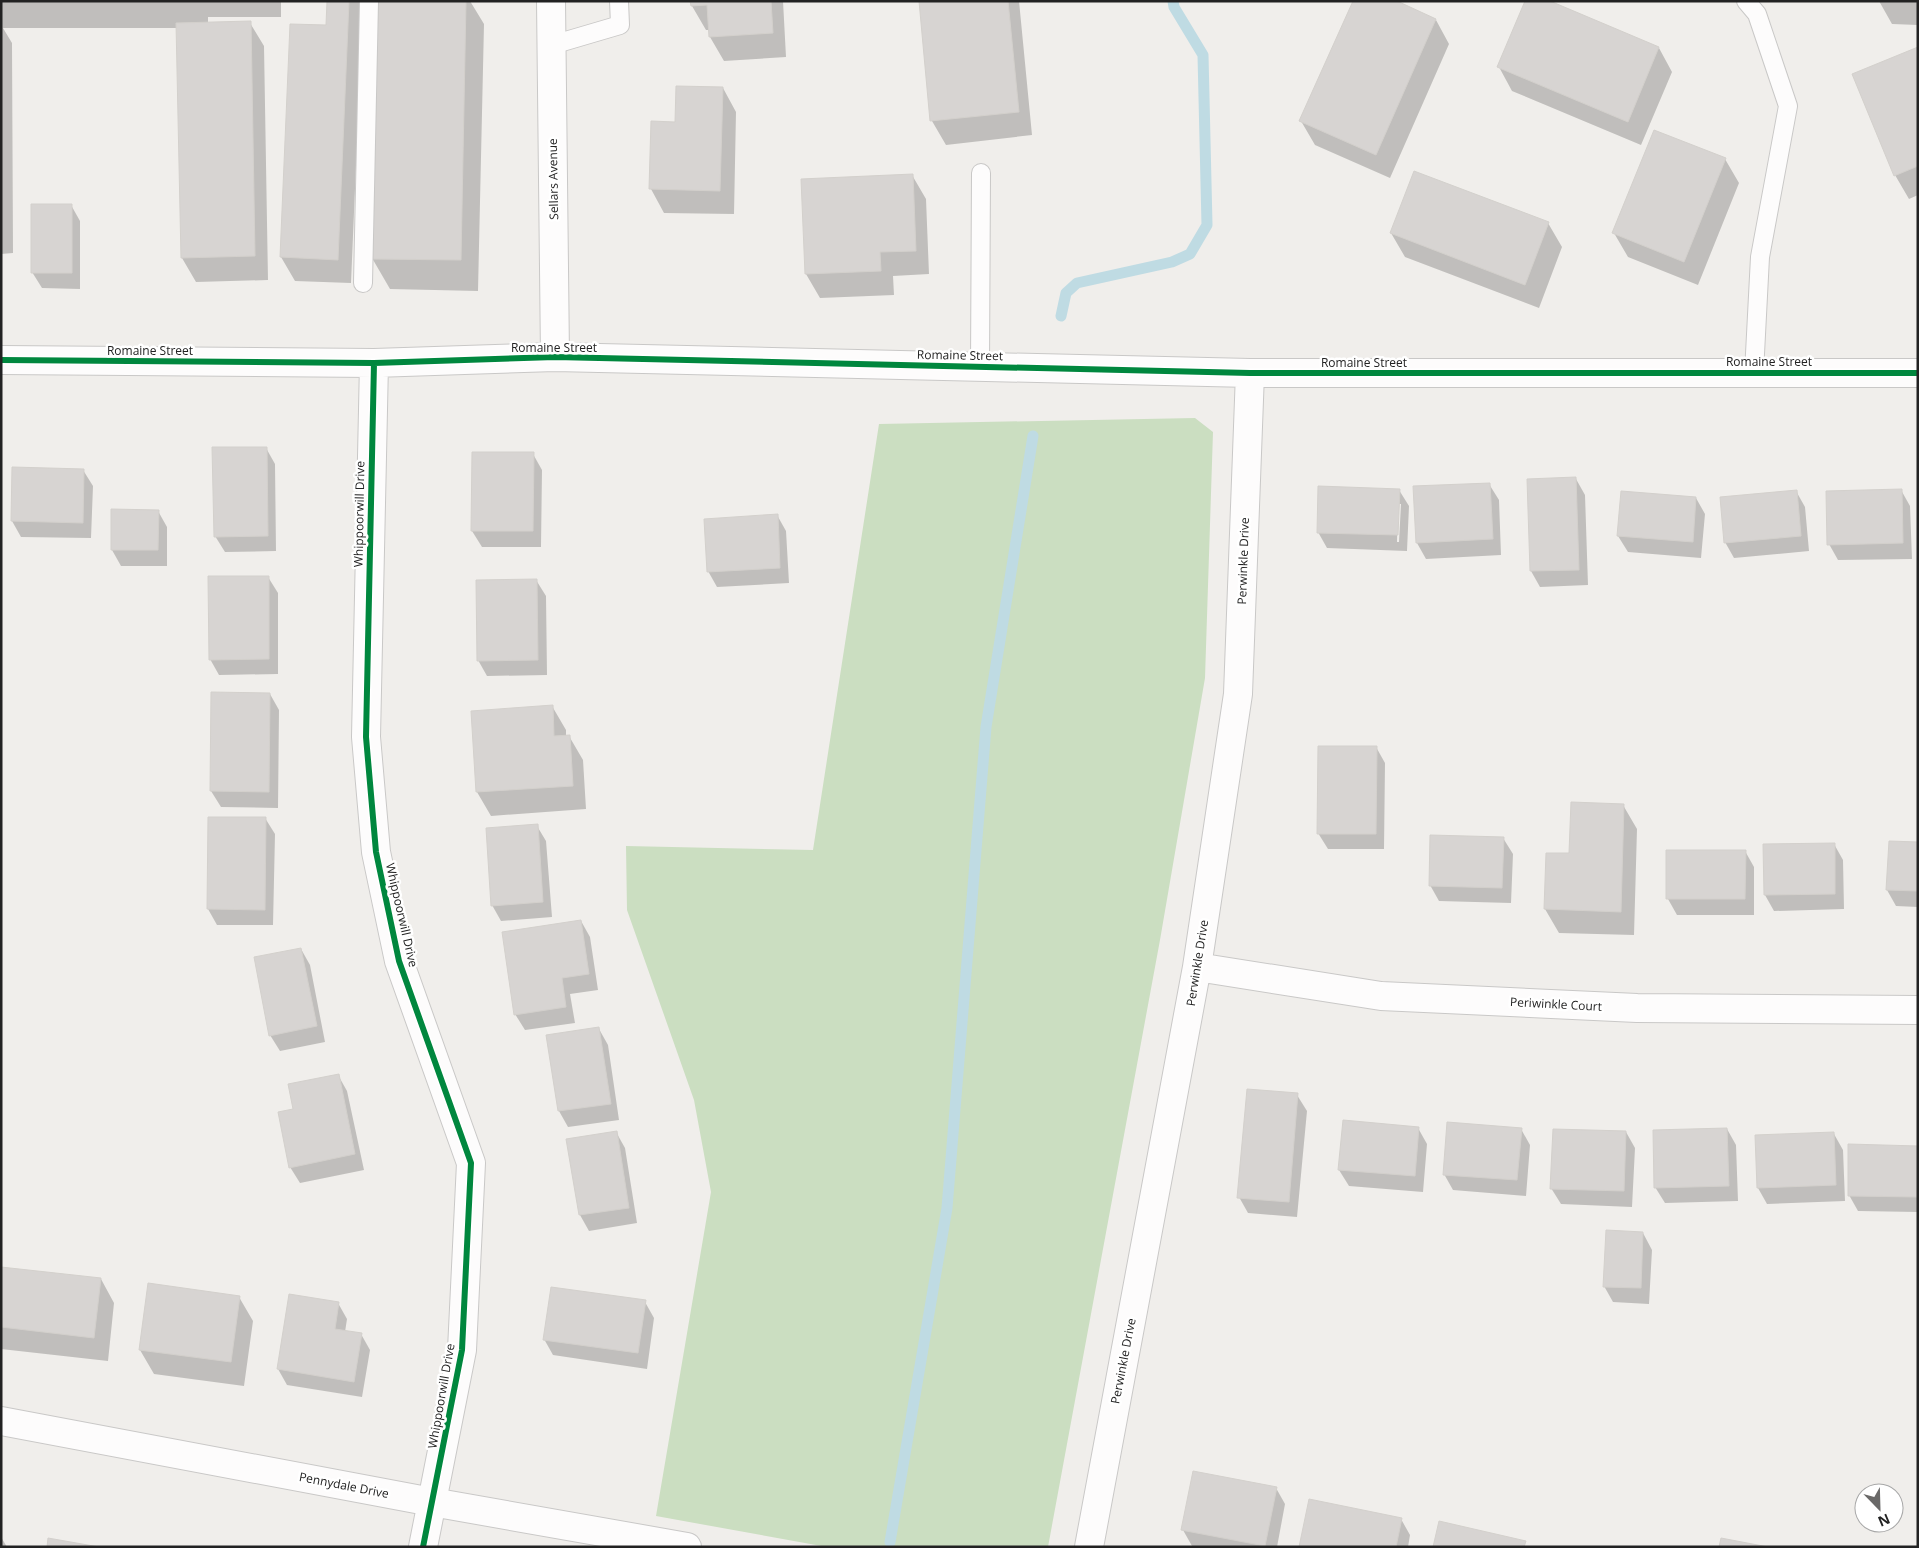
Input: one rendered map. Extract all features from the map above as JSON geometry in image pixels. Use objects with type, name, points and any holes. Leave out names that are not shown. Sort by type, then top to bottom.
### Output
[{"type":"street","name":"Sellars Avenue","points":[[551,1],[555,357]]},
{"type":"street","name":"Romaine Street","points":[[1,360],[374,363],[555,357],[1250,373],[1918,373]]},
{"type":"street","name":"Whippoorwill Drive","points":[[374,363],[366,737],[376,852],[399,961],[471,1163],[462,1350],[423,1547]]},
{"type":"street","name":"Perwinkle Drive","points":[[1088,1547],[1197,967],[1238,694],[1250,373]]},
{"type":"street","name":"Periwinkle Court","points":[[1197,967],[1381,996],[1637,1008],[1918,1010]]},
{"type":"street","name":"Pennydale Drive","points":[[1,1421],[432,1502],[687,1547]]},
{"type":"lane","points":[[363,283],[369,1]]},
{"type":"lane","points":[[552,45],[620,25],[619,1]]},
{"type":"lane","points":[[1746,1],[1757,14],[1788,106],[1760,257],[1754,373]]},
{"type":"lane","points":[[980,367],[981,172]]},
{"type":"green space","points":[[1195,418],[1213,432],[1205,678],[1160,940],[1048,1547],[827,1547],[656,1516],[711,1192],[694,1100],[627,910],[626,846],[813,850],[879,424]]},
{"type":"building","points":[[327,1],[349,1],[338,260],[280,257],[290,24],[326,25]]},
{"type":"building","points":[[376,1],[466,1],[461,260],[371,259]]},
{"type":"building","points":[[690,1],[771,1],[773,33],[709,37],[707,5],[691,6]]},
{"type":"building","points":[[919,1],[1008,1],[1019,112],[930,121]]},
{"type":"building","points":[[1353,1],[1397,1],[1436,19],[1376,155],[1299,121]]},
{"type":"building","points":[[1525,1],[1550,1],[1659,47],[1628,122],[1497,67]]},
{"type":"building","points":[[251,21],[255,256],[181,258],[176,23]]},
{"type":"building","points":[[1918,47],[1918,166],[1894,176],[1852,74]]},
{"type":"building","points":[[676,86],[723,87],[720,191],[649,189],[651,121],[675,122]]},
{"type":"building","points":[[1654,130],[1726,158],[1684,262],[1612,233]]},
{"type":"building","points":[[1414,171],[1549,222],[1525,285],[1390,233]]},
{"type":"building","points":[[913,174],[916,251],[880,252],[881,271],[805,274],[801,179]]},
{"type":"building","points":[[31,204],[72,204],[72,273],[31,273]]},
{"type":"building","points":[[212,447],[267,447],[268,536],[214,537]]},
{"type":"building","points":[[472,452],[534,452],[533,531],[471,531]]},
{"type":"building","points":[[12,467],[84,469],[83,523],[11,521]]},
{"type":"building","points":[[1576,477],[1579,570],[1530,571],[1527,479]]},
{"type":"building","points":[[1490,483],[1493,539],[1416,543],[1413,486]]},
{"type":"building","points":[[1318,486],[1400,489],[1398,535],[1317,533]]},
{"type":"building","points":[[1902,489],[1903,543],[1827,545],[1826,491]]},
{"type":"building","points":[[1797,490],[1801,536],[1724,543],[1720,497]]},
{"type":"building","points":[[1621,491],[1696,497],[1693,542],[1617,536]]},
{"type":"building","points":[[111,509],[159,510],[158,550],[111,550]]},
{"type":"building","points":[[778,514],[780,568],[707,572],[704,519]]},
{"type":"building","points":[[208,576],[269,576],[269,659],[209,660]]},
{"type":"building","points":[[537,579],[538,660],[477,661],[476,580]]},
{"type":"building","points":[[211,692],[270,693],[269,792],[210,791]]},
{"type":"building","points":[[553,705],[554,736],[570,735],[573,786],[476,792],[471,711]]},
{"type":"building","points":[[1318,746],[1377,746],[1376,834],[1317,834]]},
{"type":"building","points":[[1571,802],[1624,804],[1621,912],[1544,909],[1546,853],[1569,853]]},
{"type":"building","points":[[208,817],[266,817],[265,910],[207,909]]},
{"type":"building","points":[[538,824],[543,902],[491,906],[486,828]]},
{"type":"building","points":[[1430,835],[1504,837],[1502,888],[1429,886]]},
{"type":"building","points":[[1889,841],[1918,842],[1918,891],[1886,890]]},
{"type":"building","points":[[1835,843],[1835,894],[1764,895],[1763,844]]},
{"type":"building","points":[[1666,850],[1746,850],[1745,899],[1666,899]]},
{"type":"building","points":[[581,920],[589,974],[562,978],[566,1007],[514,1015],[502,932]]},
{"type":"building","points":[[301,948],[317,1026],[269,1036],[254,957]]},
{"type":"building","points":[[599,1027],[611,1104],[558,1111],[546,1035]]},
{"type":"building","points":[[339,1074],[355,1154],[289,1168],[278,1112],[293,1109],[288,1084]]},
{"type":"building","points":[[1247,1089],[1298,1093],[1289,1202],[1237,1198]]},
{"type":"building","points":[[1343,1120],[1419,1127],[1415,1176],[1338,1170]]},
{"type":"building","points":[[1447,1122],[1522,1128],[1517,1180],[1443,1175]]},
{"type":"building","points":[[1727,1128],[1729,1186],[1654,1188],[1653,1130]]},
{"type":"building","points":[[1553,1129],[1626,1131],[1624,1191],[1550,1189]]},
{"type":"building","points":[[617,1131],[629,1208],[579,1215],[566,1139]]},
{"type":"building","points":[[1834,1132],[1836,1185],[1757,1188],[1755,1135]]},
{"type":"building","points":[[1848,1144],[1918,1146],[1918,1197],[1848,1196]]},
{"type":"building","points":[[1606,1230],[1643,1232],[1641,1288],[1603,1287]]},
{"type":"building","points":[[1,1267],[101,1278],[94,1338],[1,1327]]},
{"type":"building","points":[[148,1283],[240,1296],[231,1362],[139,1350]]},
{"type":"building","points":[[551,1287],[646,1300],[638,1353],[543,1340]]},
{"type":"building","points":[[289,1294],[339,1302],[335,1329],[362,1333],[354,1382],[277,1369]]},
{"type":"building","points":[[1193,1471],[1277,1487],[1265,1546],[1181,1530]]},
{"type":"building","points":[[1309,1499],[1402,1518],[1396,1547],[1299,1547]]},
{"type":"building","points":[[1439,1521],[1526,1541],[1524,1547],[1433,1547]]},
{"type":"building","points":[[48,1538],[99,1547],[47,1547]]},
{"type":"building","points":[[1721,1538],[1768,1547],[1719,1547]]},
{"type":"waterway","points":[[1061,316],[1066,293],[1077,283],[1172,262],[1190,254],[1207,225],[1203,55],[1174,7],[1173,1]]},
{"type":"waterway","points":[[890,1542],[947,1208],[986,727],[1033,436]]},
{"type":"cycle path","points":[[1,360],[374,363],[555,357],[1250,373],[1918,373]]},
{"type":"cycle path","points":[[374,363],[366,737],[376,852],[399,961],[471,1163],[462,1350],[423,1547]]}]
